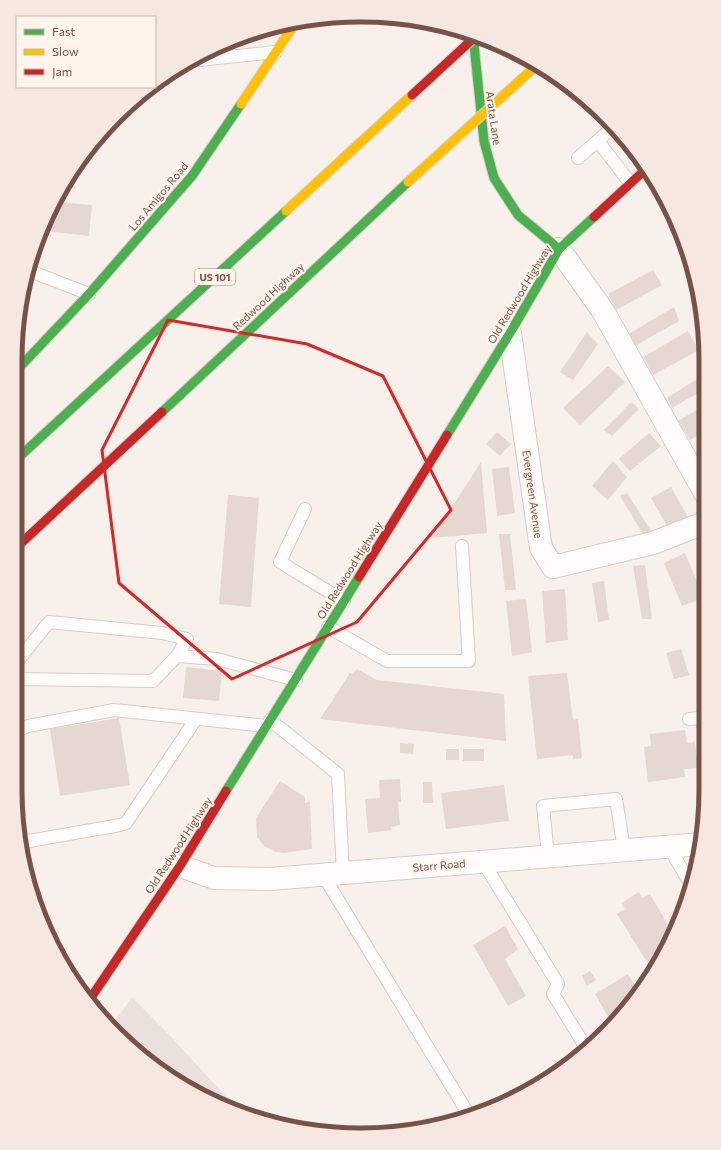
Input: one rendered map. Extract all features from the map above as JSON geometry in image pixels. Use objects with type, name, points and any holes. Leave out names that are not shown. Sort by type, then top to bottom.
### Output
[{"type":"main road","name":"Los Amigos Road","points":[[22,365],[89,294],[192,176],[291,30]]},
{"type":"main road","name":"US 101","points":[[22,454],[470,40]]},
{"type":"main road","name":"Arata Lane","points":[[475,42],[484,141],[494,178],[518,215],[559,249]]},
{"type":"main road","name":"Redwood Highway","points":[[22,541],[408,182],[533,69]]},
{"type":"main road","name":"Old Redwood Highway","points":[[92,996],[180,866],[510,334],[559,249],[642,172]]},
{"type":"street","points":[[559,249],[603,311],[699,482]]},
{"type":"street","name":"Evergreen Avenue","points":[[510,334],[541,548],[553,567],[653,543],[699,525]]},
{"type":"street","name":"Starr Road","points":[[180,866],[214,878],[270,879],[694,844]]},
{"type":"lane","points":[[207,59],[276,52]]},
{"type":"lane","points":[[578,158],[609,131]]},
{"type":"lane","points":[[598,141],[630,183]]},
{"type":"lane","points":[[34,273],[89,294]]},
{"type":"lane","points":[[306,509],[280,562],[344,601]]},
{"type":"lane","points":[[328,627],[387,661],[469,661],[462,546]]},
{"type":"lane","points":[[22,656],[49,622],[162,632],[187,639],[177,656],[153,681],[22,679]]},
{"type":"lane","points":[[177,656],[217,659],[296,680]]},
{"type":"lane","points":[[22,729],[28,726],[114,710],[196,719],[269,723],[338,774],[333,874],[467,1111]]},
{"type":"lane","points":[[689,719],[699,718]]},
{"type":"lane","points":[[26,841],[126,823],[196,719]]},
{"type":"lane","points":[[548,856],[543,806],[616,799],[624,850]]},
{"type":"lane","points":[[668,846],[687,878]]},
{"type":"lane","points":[[483,862],[558,984],[553,994],[584,1044]]},
{"type":"highlighted area","points":[[168,320],[307,344],[383,376],[451,510],[357,622],[232,679],[119,583],[102,450]]},
{"type":"shaded area","points":[[132,997],[231,1102],[191,1083],[172,1071],[137,1044],[114,1022]]},
{"type":"building","points":[[61,202],[92,205],[89,236],[48,231]]},
{"type":"building","points":[[653,270],[662,285],[616,310],[608,294]]},
{"type":"building","points":[[674,307],[679,321],[635,346],[627,335]]},
{"type":"building","points":[[688,331],[699,349],[653,375],[643,357]]},
{"type":"building","points":[[587,332],[598,344],[573,380],[560,372]]},
{"type":"building","points":[[608,366],[625,382],[580,425],[563,408]]},
{"type":"building","points":[[699,378],[699,392],[672,408],[667,398]]},
{"type":"building","points":[[631,402],[639,409],[612,436],[604,430]]},
{"type":"building","points":[[699,409],[699,435],[690,440],[678,421]]},
{"type":"building","points":[[497,432],[511,444],[500,456],[486,444]]},
{"type":"building","points":[[649,433],[661,446],[630,471],[619,459]]},
{"type":"building","points":[[613,461],[627,477],[608,500],[592,486]]},
{"type":"building","points":[[481,462],[487,533],[432,538]]},
{"type":"building","points":[[509,467],[515,513],[497,516],[492,469]]},
{"type":"building","points":[[671,487],[688,517],[669,529],[651,498]]},
{"type":"building","points":[[627,493],[653,534],[646,539],[620,496]]},
{"type":"building","points":[[228,495],[259,498],[251,607],[219,604]]},
{"type":"building","points":[[499,534],[510,534],[516,590],[505,590]]},
{"type":"building","points":[[685,553],[699,586],[699,600],[682,606],[664,563]]},
{"type":"building","points":[[645,565],[652,619],[642,619],[633,566]]},
{"type":"building","points":[[604,581],[609,620],[598,622],[592,583]]},
{"type":"building","points":[[565,589],[568,640],[546,643],[542,591]]},
{"type":"building","points":[[526,599],[532,652],[512,656],[506,601]]},
{"type":"building","points":[[681,649],[689,675],[674,679],[666,653]]},
{"type":"building","points":[[186,667],[222,671],[219,701],[183,698]]},
{"type":"building","points":[[357,669],[377,680],[504,694],[506,741],[320,719],[350,673],[353,674]]},
{"type":"building","points":[[567,673],[573,720],[578,719],[582,758],[573,759],[573,755],[537,759],[528,676]]},
{"type":"building","points":[[119,718],[130,785],[60,796],[50,729]]},
{"type":"building","points":[[685,730],[687,743],[695,742],[698,768],[684,769],[685,777],[648,782],[644,747],[651,746],[650,734]]},
{"type":"building","points":[[400,743],[414,744],[413,754],[400,753]]},
{"type":"building","points":[[446,749],[459,749],[459,760],[446,760]]},
{"type":"building","points":[[463,749],[484,749],[484,761],[463,761]]},
{"type":"building","points":[[400,779],[401,802],[398,802],[400,825],[391,827],[392,830],[368,833],[365,799],[380,798],[379,780]]},
{"type":"building","points":[[280,781],[305,797],[305,803],[310,802],[312,849],[284,853],[275,852],[264,846],[257,837],[256,818]]},
{"type":"building","points":[[423,782],[432,782],[433,803],[423,803]]},
{"type":"building","points":[[504,785],[509,821],[446,829],[441,793]]},
{"type":"building","points":[[639,892],[642,898],[650,894],[669,927],[650,966],[617,914],[625,909],[621,903]]},
{"type":"building","points":[[505,926],[518,949],[505,959],[526,996],[508,1006],[473,945]]},
{"type":"building","points":[[590,971],[596,980],[587,986],[582,976]]},
{"type":"building","points":[[628,974],[636,987],[609,1019],[595,994]]},
{"type":"traffic: fast","points":[[474,42],[484,141],[494,178],[518,215],[559,249]]},
{"type":"traffic: fast","points":[[22,365],[89,294],[192,176],[241,104]]},
{"type":"traffic: fast","points":[[162,412],[408,182]]},
{"type":"traffic: fast","points":[[22,454],[286,211]]},
{"type":"traffic: fast","points":[[447,435],[510,333],[559,249],[594,217]]},
{"type":"traffic: fast","points":[[226,791],[359,577]]},
{"type":"traffic: slow","points":[[241,104],[291,30]]},
{"type":"traffic: slow","points":[[408,182],[533,69]]},
{"type":"traffic: slow","points":[[286,211],[412,95]]},
{"type":"traffic: jam","points":[[412,95],[471,41]]},
{"type":"traffic: jam","points":[[594,217],[642,172]]},
{"type":"traffic: jam","points":[[22,542],[162,412]]},
{"type":"traffic: jam","points":[[359,577],[447,435]]},
{"type":"traffic: jam","points":[[92,996],[180,866],[226,791]]}]
